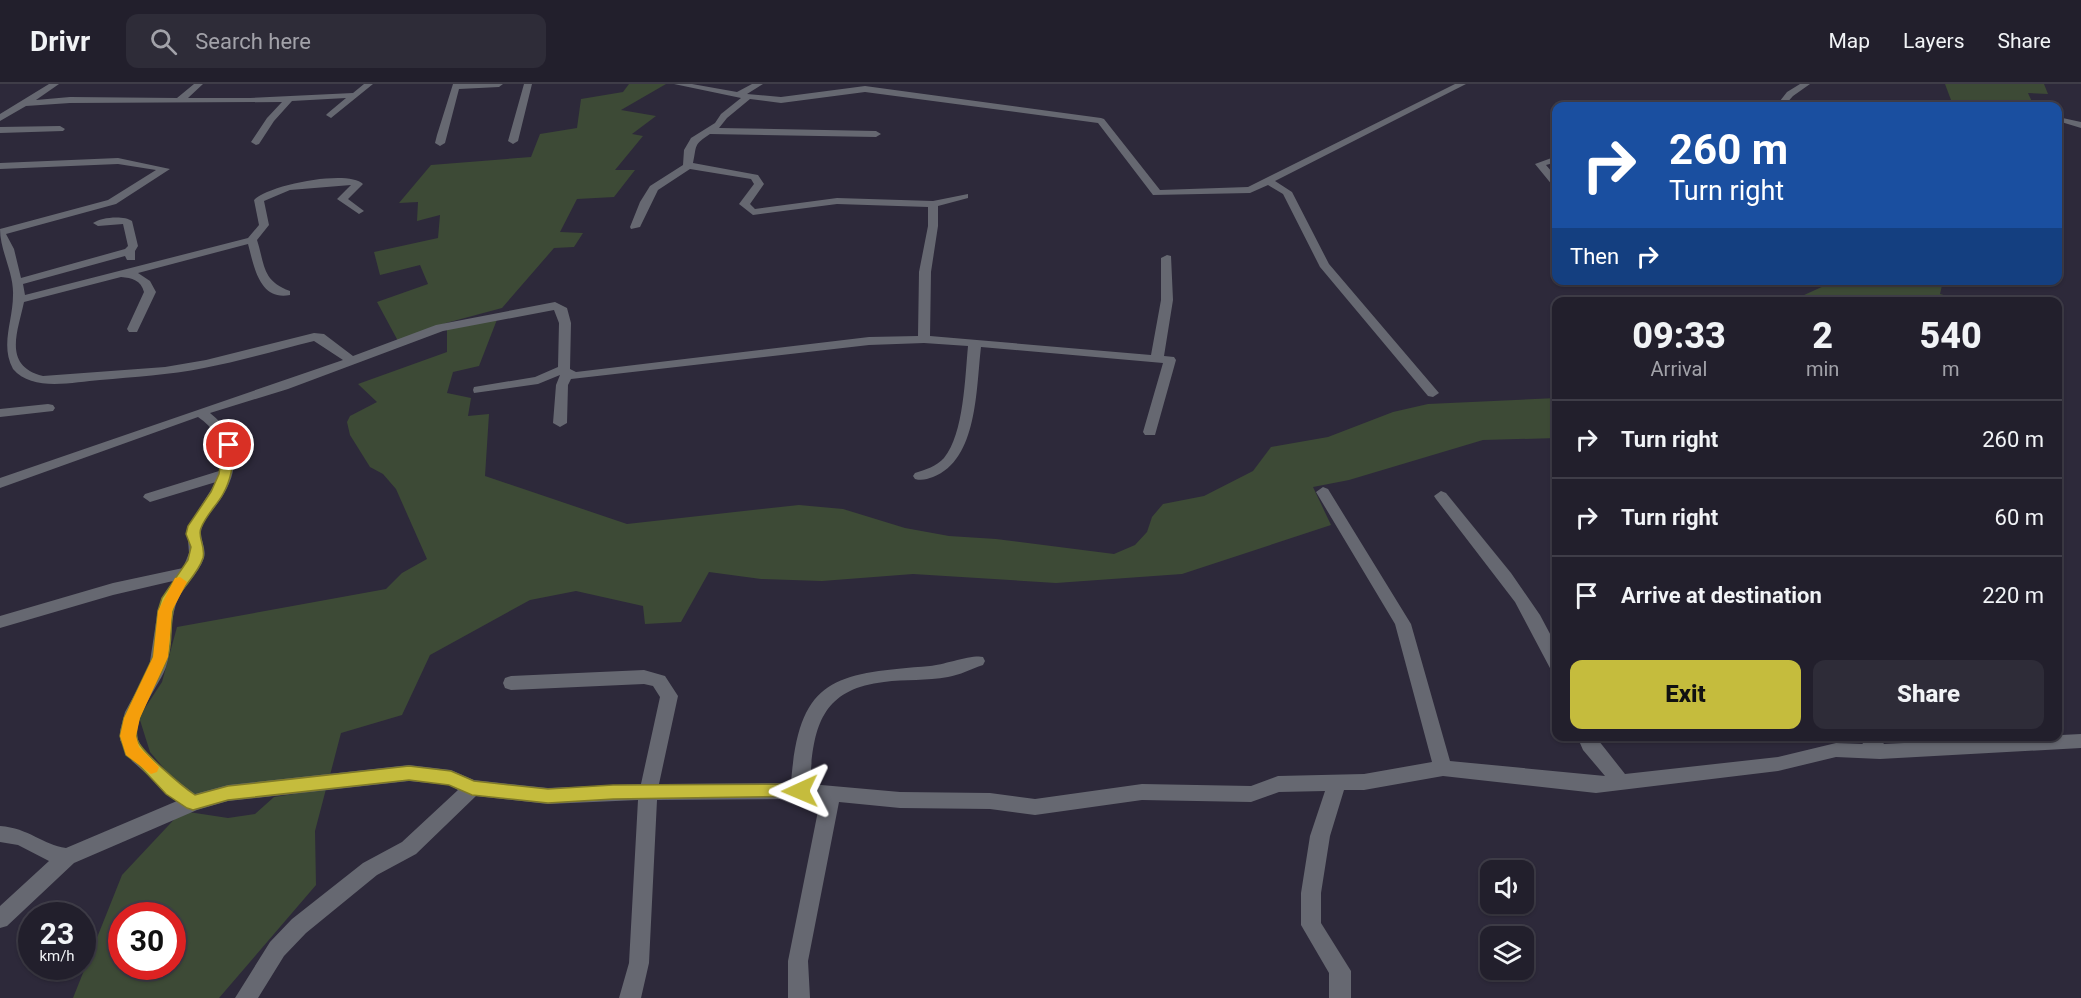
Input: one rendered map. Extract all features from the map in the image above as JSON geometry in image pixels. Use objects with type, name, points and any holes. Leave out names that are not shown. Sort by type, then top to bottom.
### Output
[{"type":"street","points":[[0,118],[56,84]]},
{"type":"street","points":[[180,100],[199,84]]},
{"type":"street","points":[[331,115],[369,84]]},
{"type":"street","points":[[440,143],[443,120],[451,108],[456,85],[499,84]]},
{"type":"street","points":[[513,141],[528,84]]},
{"type":"street","points":[[678,84],[748,97],[786,100],[865,89],[1101,120],[1157,193],[1250,190],[1462,84]]},
{"type":"street","points":[[738,95],[759,84]]},
{"type":"street","points":[[1783,102],[1790,94],[1806,84]]},
{"type":"street","points":[[26,103],[70,100],[290,99],[356,95]]},
{"type":"street","points":[[689,165],[690,144],[709,131],[748,97]]},
{"type":"street","points":[[256,142],[270,120],[290,99]]},
{"type":"street","points":[[2062,120],[2081,125]]},
{"type":"street","points":[[0,130],[60,129]]},
{"type":"street","points":[[709,131],[876,134]]},
{"type":"street","points":[[1552,160],[1540,164],[1552,178]]},
{"type":"street","points":[[0,166],[118,161],[165,169],[112,202],[0,232],[11,250],[13,270],[19,282],[19,300],[11,327],[9,347],[15,366],[28,377],[39,381],[165,371],[206,364],[314,337],[320,337],[351,360]]},
{"type":"street","points":[[689,165],[710,172],[738,173],[755,177],[759,184],[744,204],[753,212],[837,201],[933,204],[964,196]]},
{"type":"street","points":[[635,227],[653,190],[689,165]]},
{"type":"street","points":[[1268,181],[1287,192],[1324,265],[1432,393]]},
{"type":"street","points":[[19,300],[252,240],[264,225],[259,200],[271,193],[314,184],[355,182],[358,184],[356,188],[342,199],[359,211]]},
{"type":"street","points":[[924,339],[926,269],[930,234],[936,220],[933,204]]},
{"type":"street","points":[[19,282],[129,251],[132,246],[127,221],[98,223]]},
{"type":"street","points":[[252,240],[262,279],[272,288],[286,293]]},
{"type":"street","points":[[129,251],[134,270]]},
{"type":"street","points":[[1157,358],[1167,300],[1167,258]]},
{"type":"street","points":[[121,274],[136,275],[149,286],[150,292],[133,329]]},
{"type":"street","points":[[0,483],[200,412],[283,386],[440,327],[555,306],[561,308],[565,323],[566,372],[562,385],[560,423]]},
{"type":"street","points":[[479,390],[538,380],[566,372],[576,376],[869,341],[924,339],[1170,360],[1150,432]]},
{"type":"street","points":[[920,476],[937,470],[950,461],[965,426],[965,401],[975,343]]},
{"type":"street","points":[[0,412],[48,408]]},
{"type":"street","points":[[193,803],[172,789],[144,759],[132,751],[128,736],[132,718],[161,657],[165,611],[169,598],[195,561],[198,547],[193,534],[195,526],[217,493],[225,474],[229,445],[224,431],[200,412]]},
{"type":"street","points":[[150,497],[225,474]]},
{"type":"street","points":[[1323,492],[1403,624],[1443,768]]},
{"type":"street","points":[[1441,496],[1490,555],[1552,652]]},
{"type":"street","points":[[0,622],[113,589],[185,573]]},
{"type":"street","points":[[800,791],[806,733],[820,703],[841,685],[866,677],[949,670],[977,661]]},
{"type":"street","points":[[511,683],[644,677],[658,681],[669,696],[648,794],[639,963],[630,998]]},
{"type":"street","points":[[1588,741],[1619,780]]},
{"type":"street","points":[[1871,741],[1880,753]]},
{"type":"street","points":[[0,920],[67,857],[193,803],[228,793],[409,773],[451,778],[472,788],[548,796],[613,792],[648,794],[800,791],[900,800],[990,801],[1015,807],[1035,807],[1142,792],[1251,794],[1278,784],[1364,782],[1443,768],[1596,785],[1619,780],[1778,764],[1836,750],[1880,753],[2081,741]]},
{"type":"street","points":[[1337,783],[1320,836],[1311,893],[1311,925],[1340,971],[1340,998]]},
{"type":"street","points":[[246,998],[277,949],[299,926],[370,869],[408,848],[427,834],[472,788]]},
{"type":"street","points":[[799,998],[798,961],[831,794]]},
{"type":"street","points":[[0,834],[15,834],[32,840],[57,857],[67,857]]},
{"type":"green space","points":[[629,84],[666,84],[621,110],[656,116],[632,134],[643,136],[615,170],[635,170],[614,197],[577,199],[560,232],[583,233],[574,247],[554,248],[502,308],[446,323],[398,341],[377,302],[428,284],[420,265],[380,275],[374,252],[438,238],[440,215],[417,221],[418,202],[399,203],[431,165],[531,157],[540,134],[577,128],[581,99],[623,92]]},
{"type":"green space","points":[[1945,84],[2044,84],[2048,94],[2028,93],[2032,102],[1951,100]]},
{"type":"green space","points":[[1826,285],[1942,285],[1940,294],[1951,297],[1800,297]]},
{"type":"green space","points":[[498,317],[479,366],[453,372],[447,393],[471,398],[468,416],[489,414],[485,476],[627,524],[799,505],[843,509],[905,528],[949,536],[996,539],[1114,554],[1135,545],[1147,532],[1152,517],[1163,504],[1204,496],[1253,471],[1271,447],[1328,437],[1393,412],[1428,404],[1552,398],[1552,438],[1483,440],[1349,480],[1313,487],[1331,525],[1182,574],[1056,583],[913,574],[822,581],[761,579],[709,572],[681,622],[645,624],[643,606],[576,591],[530,600],[430,655],[402,715],[341,733],[329,779],[188,797],[150,752],[139,717],[162,682],[177,627],[386,589],[402,573],[427,559],[396,489],[383,474],[370,467],[350,435],[347,422],[350,416],[377,402],[358,384],[447,352],[447,329]]},
{"type":"green space","points":[[326,789],[315,831],[316,885],[219,998],[73,998],[80,980],[96,980],[96,940],[108,910],[108,980],[186,980],[186,902],[111,902],[122,875],[182,811],[228,818],[255,814],[274,797]]},
{"type":"slow traffic","points":[[151,767],[132,751],[128,736],[132,718],[161,657],[165,611],[169,598],[180,582]]},
{"type":"route","points":[[229,445],[225,474],[217,493],[195,526],[193,534],[198,547],[195,561],[169,598],[165,611],[161,657],[132,718],[128,736],[132,751],[144,759],[172,789],[193,803],[228,793],[409,773],[451,778],[472,788],[484,790],[548,796],[613,792],[648,794],[800,791]]}]
